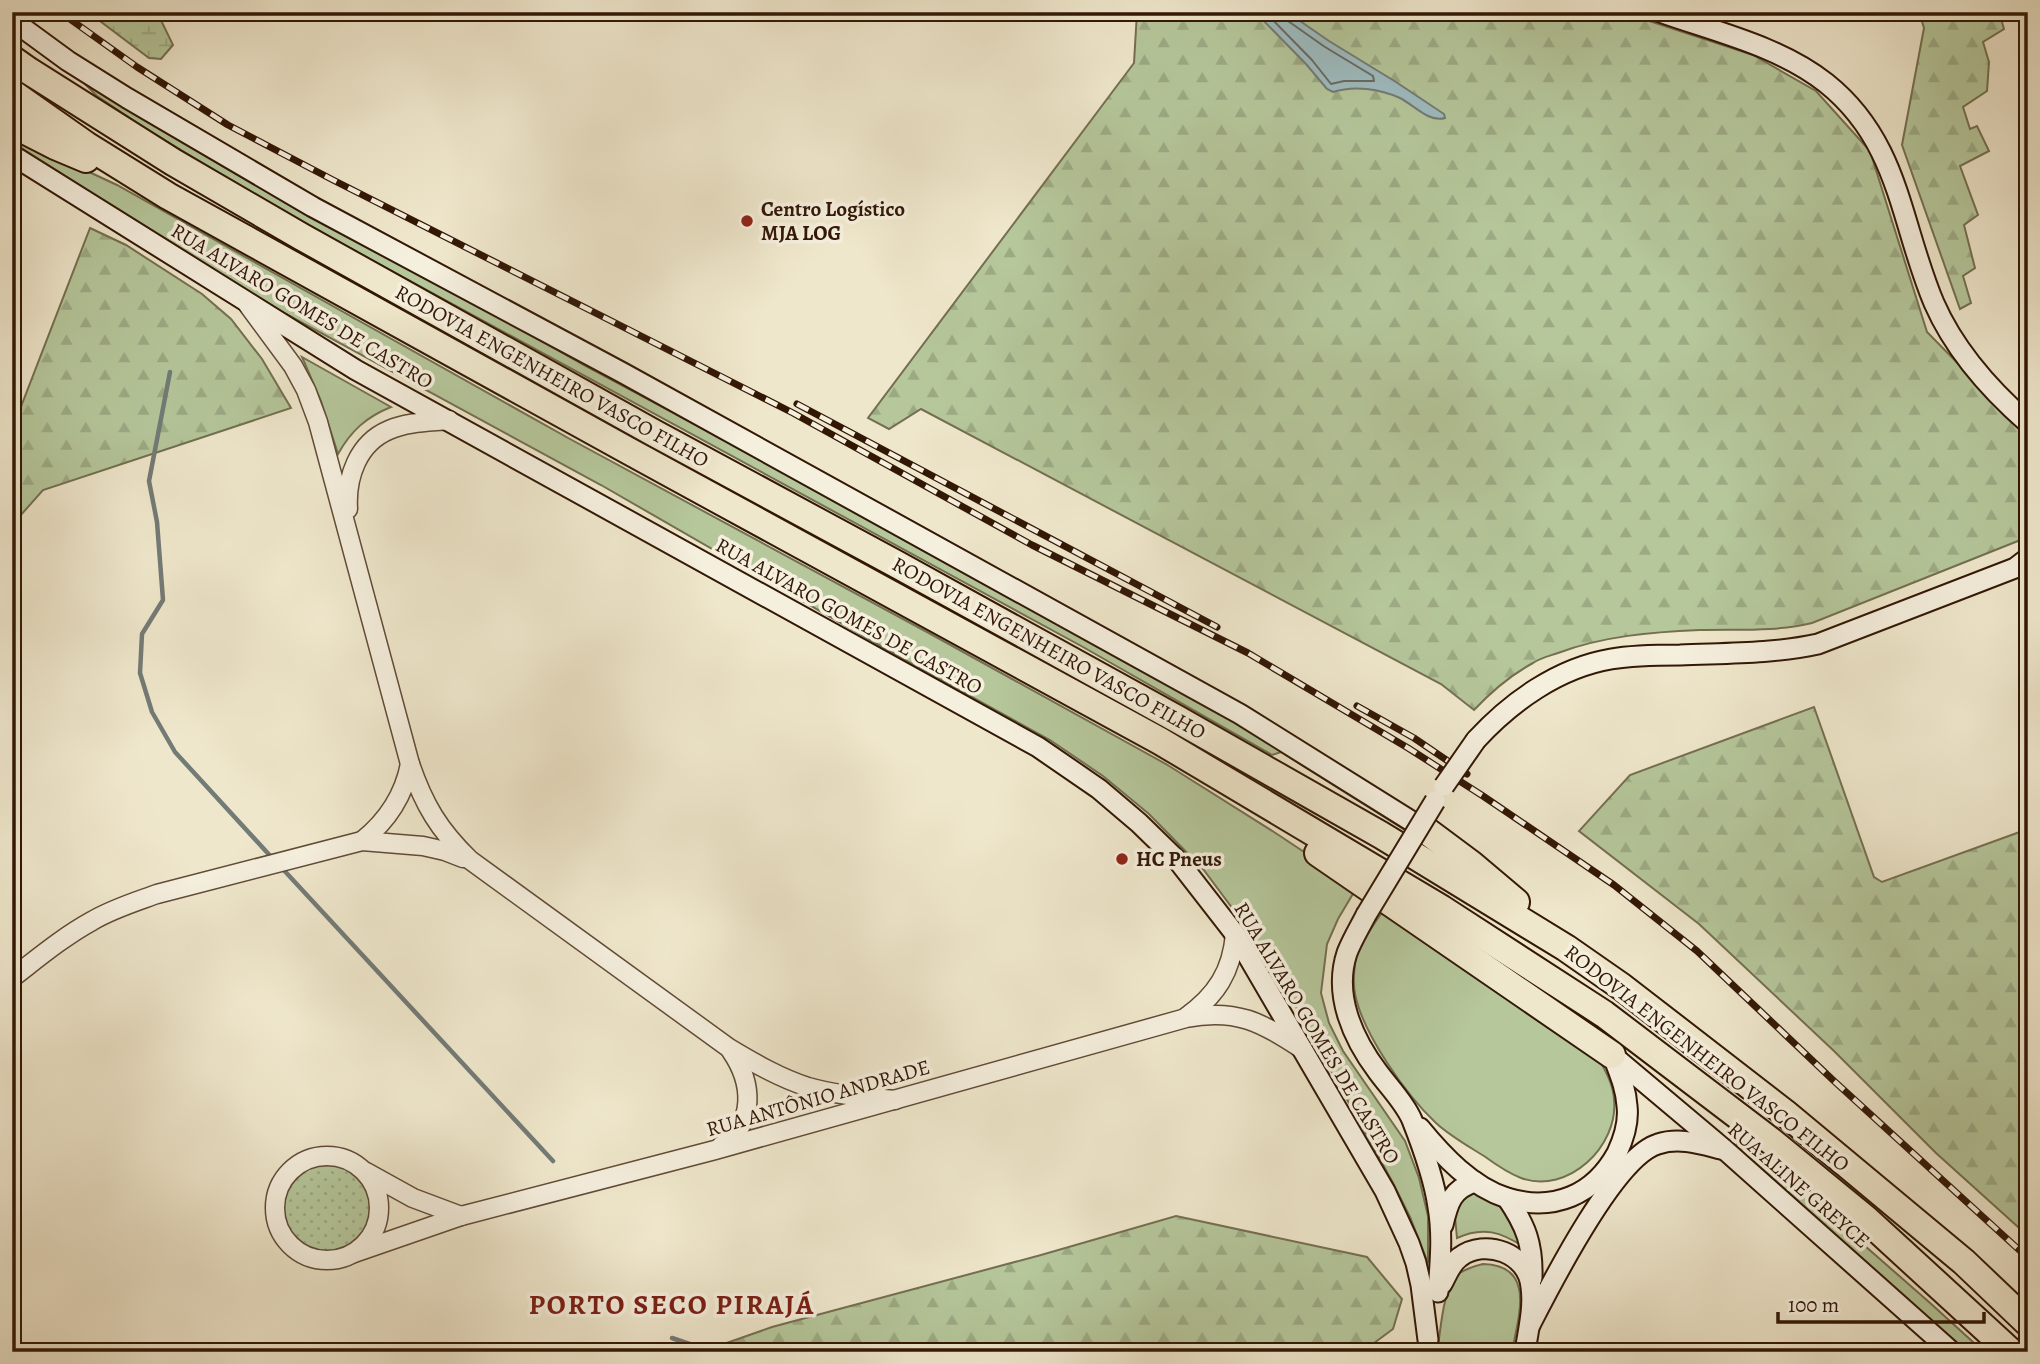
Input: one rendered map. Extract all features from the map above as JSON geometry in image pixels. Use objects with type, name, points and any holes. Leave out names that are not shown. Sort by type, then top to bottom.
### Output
[{"type":"highway","name":"RODOVIA ENGENHEIRO VASCO FILHO","points":[[12,59],[173,162],[302,237],[653,433],[887,558],[1177,719],[1381,835],[1566,948],[1785,1114],[1964,1262],[2028,1323]]},
{"type":"highway","name":"RODOVIA ENGENHEIRO VASCO FILHO","points":[[12,93],[86,145],[167,196],[639,457],[1160,740],[1442,909],[1604,1014],[1772,1141],[1866,1219],[2011,1352]]},
{"type":"highway","points":[[12,124],[167,196]]},
{"type":"highway","points":[[1160,740],[1214,783],[1612,1055]]},
{"type":"highway","points":[[1424,829],[1532,915],[1566,948]]},
{"type":"main road","points":[[1660,12],[1780,56],[1806,69],[1845,101],[1868,128],[1891,170],[1927,285],[1944,324],[1956,345],[1988,385],[2028,423]]},
{"type":"main road","points":[[12,18],[68,61],[127,99],[280,188],[623,373],[1240,714],[1424,829]]},
{"type":"main road","name":"RUA ALVARO GOMES DE CASTRO","points":[[12,155],[248,305],[356,370],[1038,747],[1099,789],[1139,822],[1179,862],[1236,934],[1385,1191],[1409,1243],[1421,1285],[1427,1346]]},
{"type":"main road","points":[[1612,1055],[1625,1089],[1628,1107],[1624,1136],[1618,1149],[1604,1174],[1587,1188],[1566,1199],[1535,1203],[1507,1198],[1475,1182],[1436,1148],[1371,1063],[1346,1011],[1342,988],[1343,971],[1348,953],[1366,915],[1476,740],[1523,697],[1587,666],[1636,656],[1765,652],[1818,643],[2023,564]]},
{"type":"main road","name":"RUA ALINE GREYCE","points":[[1612,1055],[1725,1150],[1952,1352]]},
{"type":"main road","points":[[1410,1117],[1435,1189],[1441,1237]]},
{"type":"main road","points":[[1530,1325],[1571,1247],[1619,1176],[1641,1153],[1658,1143],[1674,1141],[1725,1150]]},
{"type":"main road","points":[[1427,1346],[1438,1292],[1445,1214],[1453,1195],[1460,1188],[1475,1182]]},
{"type":"main road","points":[[1507,1198],[1530,1242],[1532,1256],[1530,1325],[1525,1352]]},
{"type":"main road","points":[[1438,1292],[1451,1267],[1460,1257],[1472,1251],[1503,1251],[1513,1256],[1523,1264],[1531,1285]]},
{"type":"street","points":[[248,305],[278,342],[306,390],[318,422],[410,764],[432,816],[450,841],[470,860],[729,1048],[781,1077],[807,1087],[832,1093],[895,1100]]},
{"type":"street","points":[[351,543],[349,482],[358,457],[365,447],[388,430],[449,420]]},
{"type":"street","points":[[362,841],[382,823],[391,810],[408,777],[410,764]]},
{"type":"street","points":[[12,978],[67,936],[114,910],[157,894],[288,860],[362,841],[423,846],[445,850],[470,860]]},
{"type":"street","name":"RUA ANTÔNIO ANDRADE","points":[[1185,1018],[1209,998],[1225,977],[1236,934]]},
{"type":"street","name":"RUA ANTÔNIO ANDRADE","points":[[354,1253],[461,1216],[715,1150],[1185,1018],[1212,1015],[1247,1018],[1274,1030],[1302,1049]]},
{"type":"street","points":[[715,1150],[739,1130],[747,1103],[744,1074],[729,1048]]},
{"type":"street","points":[[364,1171],[374,1185],[379,1199],[375,1228],[367,1241],[354,1253],[337,1259],[320,1260],[303,1254],[288,1243],[279,1228],[275,1211],[277,1193],[285,1177],[298,1164],[314,1157],[332,1156],[349,1161],[413,1198],[461,1216]]},
{"type":"green space","points":[[88,12],[157,12],[173,45],[161,59],[149,58]]},
{"type":"green space","points":[[1137,12],[1622,12],[1753,55],[1816,91],[1870,151],[1927,332],[2028,435],[2028,537],[1812,623],[1770,629],[1646,634],[1575,647],[1542,658],[1525,668],[1502,684],[1474,710],[1441,684],[921,409],[889,429],[868,418],[1134,63]]},
{"type":"green space","points":[[1919,12],[1999,12],[2004,29],[1983,42],[1989,62],[1987,91],[1963,107],[1970,129],[1977,126],[1989,151],[1960,166],[1978,215],[1964,225],[1975,268],[1963,276],[1971,303],[1960,309],[1902,145],[1924,28]]},
{"type":"green space","points":[[76,75],[584,365],[1220,712],[1427,839],[1424,842],[1281,752],[1272,755],[1083,647],[287,214],[146,129],[97,96]]},
{"type":"green space","points":[[12,136],[117,185],[570,439],[1166,764],[1357,887],[1327,944],[1321,993],[1329,1023],[1343,1051],[1405,1141],[1419,1178],[1428,1216],[1428,1263],[1393,1183],[1268,956],[1203,869],[1149,814],[1103,776],[1050,740],[601,485],[286,314],[208,268],[12,142]]},
{"type":"green space","points":[[90,228],[126,245],[202,294],[231,319],[262,359],[291,408],[43,490],[12,525],[12,430]]},
{"type":"green space","points":[[302,357],[391,407],[360,426],[338,454],[321,401]]},
{"type":"green space","points":[[1814,707],[1874,877],[1882,882],[2028,829],[2028,1236],[1936,1153],[1834,1051],[1699,924],[1579,831],[1630,775]]},
{"type":"green space","points":[[1386,907],[1599,1059],[1612,1088],[1613,1117],[1608,1134],[1587,1162],[1572,1173],[1556,1179],[1539,1181],[1521,1178],[1447,1132],[1412,1097],[1376,1045],[1354,990],[1356,957]]},
{"type":"green space","points":[[1745,1141],[1984,1352],[1966,1352],[1739,1154],[1737,1144]]},
{"type":"green space","points":[[327,1164],[344,1168],[358,1177],[367,1191],[371,1208],[367,1225],[358,1239],[344,1248],[327,1252],[310,1248],[296,1239],[287,1225],[283,1208],[287,1191],[296,1177],[310,1168]]},
{"type":"green space","points":[[1465,1188],[1500,1204],[1518,1229],[1524,1247],[1492,1232],[1475,1232],[1457,1238],[1454,1206]]},
{"type":"green space","points":[[1176,1216],[1367,1257],[1402,1299],[1393,1329],[1362,1352],[701,1352],[772,1327]]},
{"type":"green space","points":[[1483,1264],[1500,1267],[1511,1273],[1517,1283],[1520,1309],[1512,1352],[1437,1352],[1445,1301],[1452,1282],[1463,1271]]},
{"type":"water","points":[[1255,12],[1287,12],[1444,114],[1445,118],[1427,116],[1400,98],[1384,92],[1358,88],[1333,92],[1327,89]]},
{"type":"waterway","points":[[170,372],[149,481],[157,522],[163,600],[142,634],[140,673],[152,712],[175,752],[274,860]]},
{"type":"waterway","points":[[280,866],[553,1161]]},
{"type":"waterway","points":[[672,1338],[713,1352]]},
{"type":"railway","points":[[60,12],[137,67],[228,125],[793,413],[1032,545],[1248,653],[1408,748],[1614,885],[1697,951],[1834,1081],[2028,1258]]},
{"type":"railway","points":[[797,404],[1217,627]]},
{"type":"railway","points":[[1357,706],[1414,738],[1467,774]]},
{"type":"place","name":"Centro Logístico MJA LOG","points":[[747,221]]},
{"type":"place","name":"HC Pneus","points":[[1122,859]]},
{"type":"district","name":"PORTO SECO PIRAJÁ","points":[[672,1305]]}]
